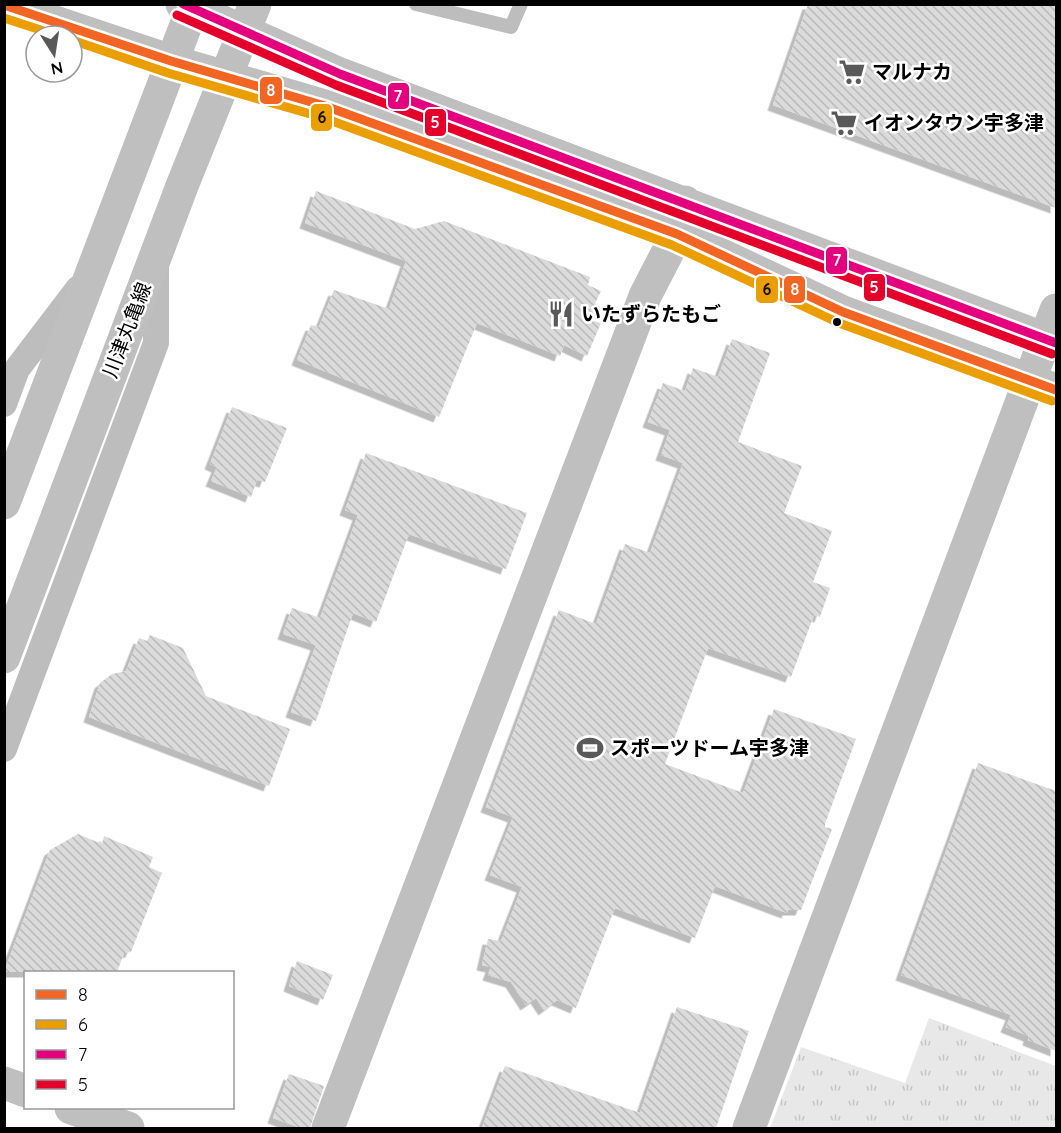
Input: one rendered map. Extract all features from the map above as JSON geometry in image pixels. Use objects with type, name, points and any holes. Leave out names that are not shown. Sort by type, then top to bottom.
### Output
[{"type":"street","points":[[4,5],[171,62],[325,106],[677,234],[843,312],[1044,385]]},
{"type":"street","points":[[4,503],[171,62],[190,6],[250,18],[340,74],[685,202],[1053,331],[1044,385],[749,1128]]},
{"type":"street","name":"川津丸亀線","points":[[4,657],[224,77],[250,18]]},
{"type":"street","points":[[328,1128],[645,296],[677,234],[685,202]]},
{"type":"street","points":[[4,749],[156,343],[156,254]]},
{"type":"street","points":[[4,404],[17,369],[92,270]]},
{"type":"street","points":[[4,1083],[24,1090]]},
{"type":"street","points":[[76,1109],[128,1128]]},
{"type":"lane","points":[[416,4],[511,27],[521,4]]},
{"type":"green space","points":[[929,1018],[1056,1066],[1056,1128],[770,1128],[801,1047],[905,1083]]},
{"type":"building","points":[[808,4],[1056,4],[1056,208],[773,105]]},
{"type":"building","points":[[316,191],[415,229],[444,221],[590,277],[588,285],[601,291],[595,303],[600,307],[593,321],[601,323],[587,356],[564,345],[560,356],[477,323],[439,417],[297,360],[311,325],[319,327],[334,290],[389,309],[406,261],[305,223]]},
{"type":"building","points":[[732,339],[770,353],[738,442],[802,466],[784,513],[832,531],[813,582],[830,588],[820,617],[814,615],[791,677],[708,648],[665,764],[743,793],[774,709],[856,739],[825,824],[825,827],[832,829],[801,910],[788,910],[787,913],[715,886],[695,938],[615,908],[576,1008],[557,1000],[544,1010],[536,998],[526,1005],[511,982],[488,975],[491,967],[482,965],[488,939],[501,941],[522,887],[490,875],[513,817],[486,807],[559,610],[596,624],[625,544],[650,553],[683,463],[661,455],[670,430],[648,422],[663,383],[685,391],[693,368],[718,377]]},
{"type":"building","points":[[232,407],[287,428],[265,482],[257,480],[251,497],[211,481],[217,467],[210,464]]},
{"type":"building","points":[[366,453],[527,513],[506,569],[409,534],[376,622],[353,613],[316,721],[291,712],[316,645],[283,634],[292,608],[320,618],[358,515],[345,510]]},
{"type":"building","points":[[150,635],[183,648],[206,696],[290,729],[269,786],[89,717],[100,683],[112,674],[126,671],[139,638],[147,641]]},
{"type":"building","points":[[978,763],[1056,791],[1056,1051],[1028,1040],[1029,1036],[1006,1027],[1011,1015],[901,975]]},
{"type":"building","points":[[78,834],[102,844],[104,836],[153,857],[149,867],[162,873],[131,952],[124,953],[117,971],[4,972],[50,850]]},
{"type":"building","points":[[297,961],[333,975],[323,1000],[289,986]]},
{"type":"building","points":[[677,1007],[749,1031],[716,1128],[482,1128],[505,1066],[640,1113]]},
{"type":"building","points":[[289,1074],[324,1086],[310,1128],[301,1128],[273,1118]]},
{"type":"transit line","name":"7","points":[[183,4],[340,74],[1056,343]]},
{"type":"transit line","name":"8","points":[[4,5],[171,61],[325,106],[677,234],[843,312],[1056,390]]},
{"type":"transit line","name":"5","points":[[177,15],[336,85],[1052,354]]},
{"type":"transit line","name":"6","points":[[4,18],[24,25]]},
{"type":"transit line","name":"6","points":[[84,44],[168,73],[321,117],[672,245],[839,323],[1052,401]]},
{"type":"place","name":"マルナカ","points":[[852,72]]},
{"type":"place","name":"イオンタウン宇多津","points":[[844,123]]},
{"type":"place","name":"いたずらたもご","points":[[561,314]]},
{"type":"place","name":"スポーツドーム宇多津","points":[[590,748]]}]
